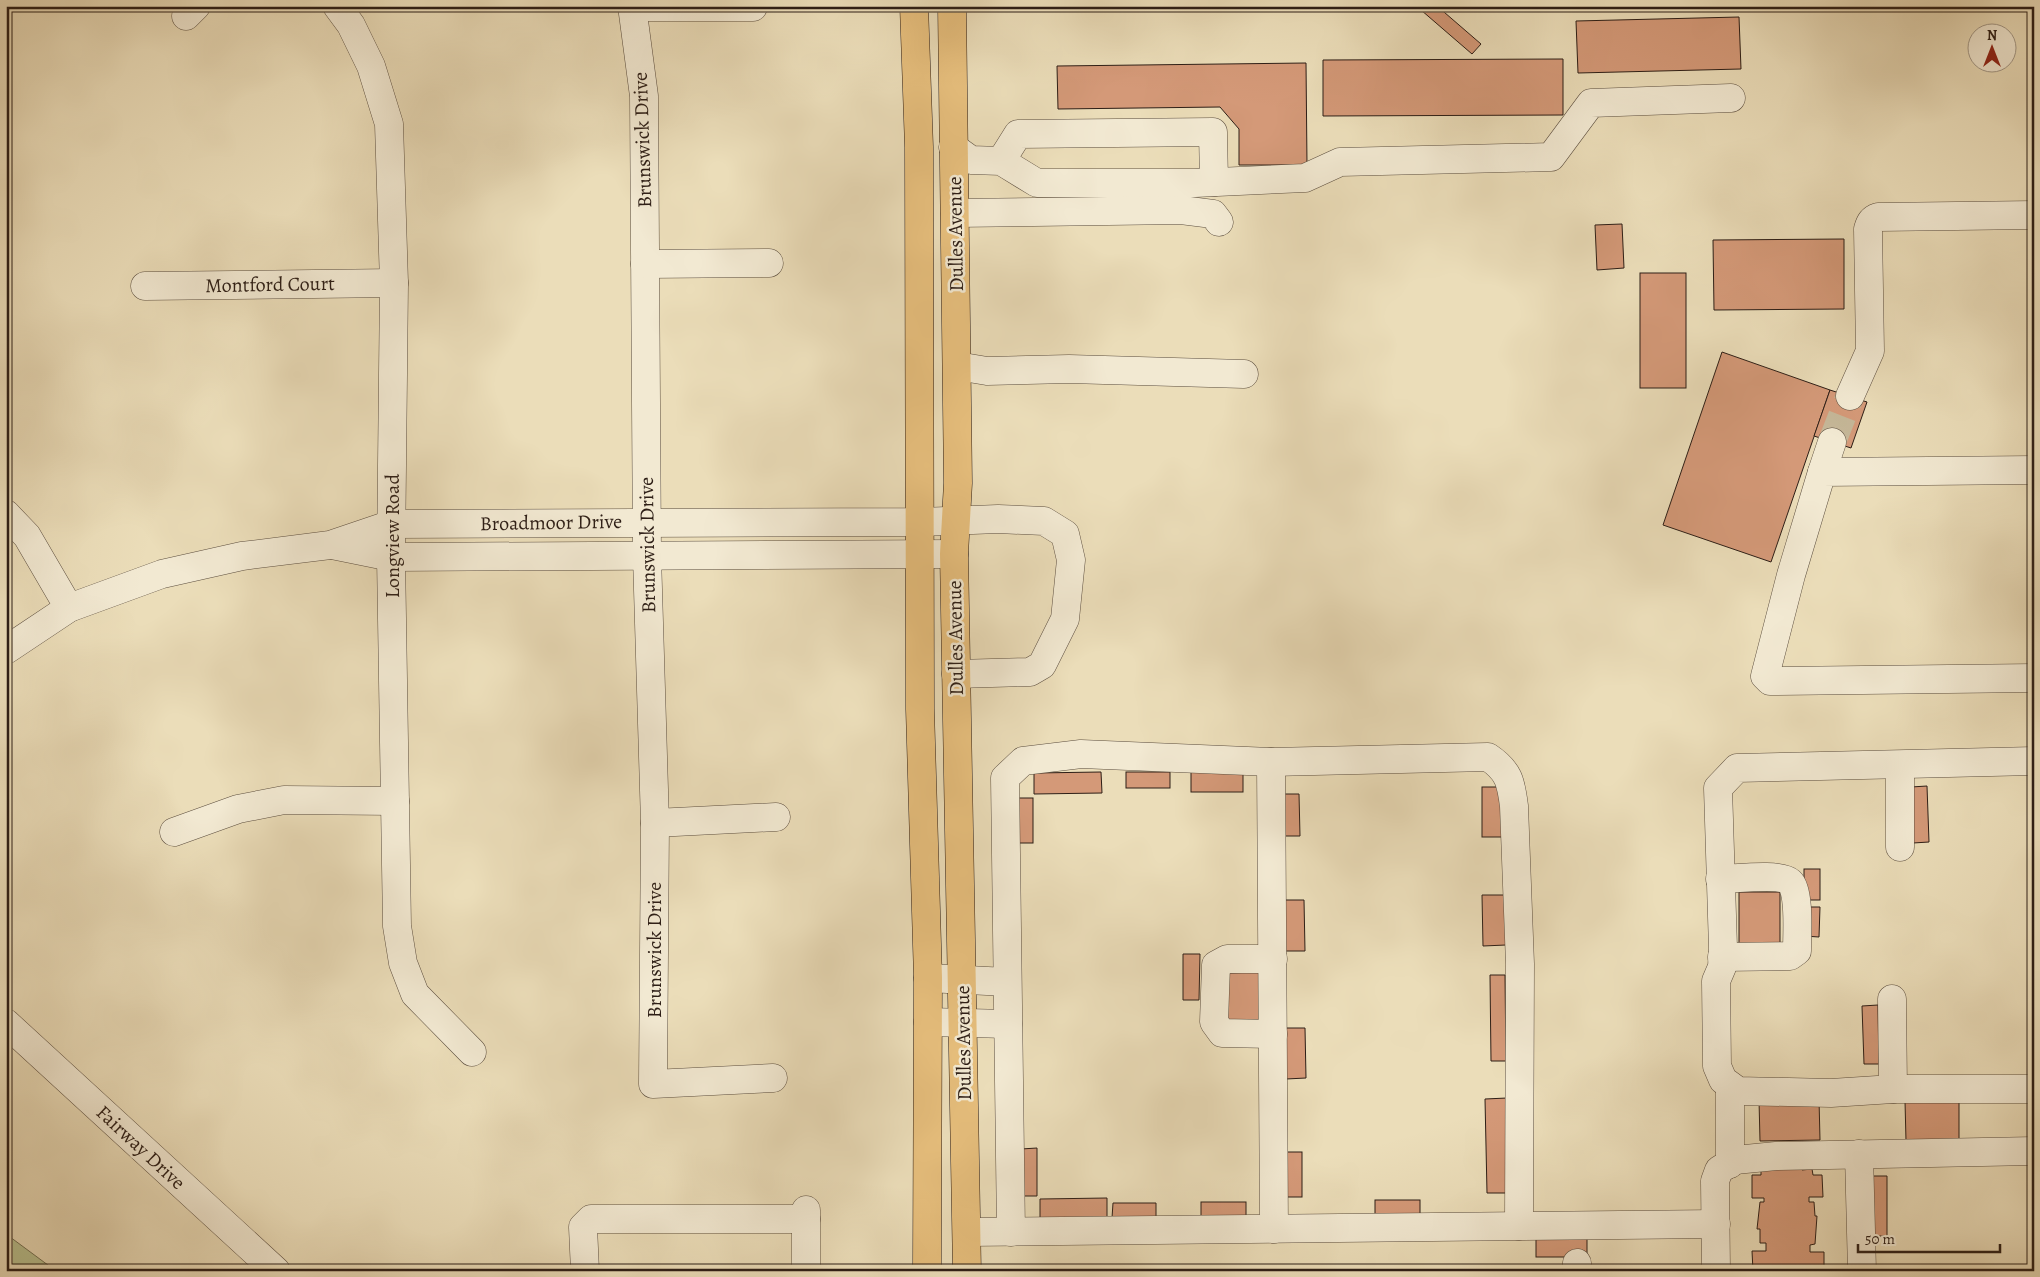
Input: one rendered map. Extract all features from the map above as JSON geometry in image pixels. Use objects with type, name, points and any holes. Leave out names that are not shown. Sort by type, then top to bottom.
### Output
[{"type":"main road","name":"Dulles Avenue","points":[[914,6],[919,147],[920,709],[928,978],[927,1271]]},
{"type":"main road","name":"Dulles Avenue","points":[[952,6],[958,483],[954,554],[967,1271]]},
{"type":"main road","points":[[919,147],[954,147]]},
{"type":"street","name":"Longview Road","points":[[338,6],[351,25],[372,66],[389,124],[394,283],[391,557],[397,926],[403,963],[415,994],[472,1052]]},
{"type":"street","points":[[632,7],[753,7]]},
{"type":"street","name":"Brunswick Drive","points":[[632,7],[644,96],[646,522],[655,823],[653,1084],[773,1078]]},
{"type":"street","points":[[954,147],[971,160],[1001,161],[1037,182],[1214,182],[1305,178],[1340,162],[1551,157],[1591,104],[1732,98]]},
{"type":"street","points":[[1001,161],[1018,134],[1213,132],[1214,182]]},
{"type":"street","points":[[954,213],[1181,210],[1213,214],[1219,222]]},
{"type":"street","points":[[1850,396],[1870,351],[1868,230],[1869,223],[1873,219],[1878,217],[2034,215]]},
{"type":"street","points":[[644,264],[769,263]]},
{"type":"street","name":"Montford Court","points":[[145,286],[394,283]]},
{"type":"street","points":[[957,366],[987,371],[1068,369],[1244,374]]},
{"type":"street","points":[[1832,442],[1791,575],[1765,676],[1770,681],[2034,678]]},
{"type":"street","points":[[1822,472],[2034,470]]},
{"type":"street","points":[[6,514],[27,536],[70,608]]},
{"type":"street","name":"Broadmoor Drive","points":[[6,650],[70,608],[162,574],[242,556],[330,545],[392,524],[921,522],[998,519],[1044,521],[1065,534],[1071,560],[1065,619],[1042,665],[1030,672],[956,674]]},
{"type":"street","name":"Broadmoor Drive","points":[[330,545],[391,557],[954,554]]},
{"type":"street","points":[[1011,1232],[1005,778],[1022,761],[1081,754],[1271,762],[1488,757],[1500,765],[1510,780],[1514,806],[1520,964],[1519,1226]]},
{"type":"street","points":[[2034,761],[1737,768],[1718,788],[1722,967],[1716,981],[1717,1066],[1723,1080],[1738,1091],[1831,1093],[1893,1089],[2034,1089]]},
{"type":"street","points":[[1271,762],[1274,1229]]},
{"type":"street","points":[[1900,765],[1900,847]]},
{"type":"street","points":[[174,832],[238,809],[284,800],[395,801]]},
{"type":"street","points":[[655,823],[776,817]]},
{"type":"street","points":[[1720,879],[1778,878],[1790,881],[1796,890],[1797,951],[1790,956],[1722,957]]},
{"type":"street","points":[[1272,958],[1227,958],[1216,965],[1214,1022],[1222,1033],[1273,1034]]},
{"type":"street","points":[[928,978],[1007,982]]},
{"type":"street","points":[[1892,998],[1893,1089]]},
{"type":"street","points":[[928,1022],[1008,1024]]},
{"type":"street","name":"Fairway Drive","points":[[6,1023],[276,1271]]},
{"type":"street","points":[[1730,1086],[1730,1164]]},
{"type":"street","points":[[1716,1271],[1716,1181],[1719,1170],[1735,1160],[1776,1156],[2034,1151]]},
{"type":"street","points":[[1859,1154],[1862,1271]]},
{"type":"street","points":[[585,1271],[583,1227],[591,1219],[806,1215],[806,1271]]},
{"type":"street","points":[[967,1232],[1716,1224]]},
{"type":"green space","points":[[6,1234],[56,1271],[6,1271]]},
{"type":"building","points":[[1424,6],[1437,6],[1481,44],[1472,54],[1421,10]]},
{"type":"building","points":[[1739,17],[1741,69],[1578,73],[1576,21]]},
{"type":"building","points":[[1563,59],[1563,115],[1323,116],[1323,60]]},
{"type":"building","points":[[1306,63],[1307,165],[1239,165],[1239,129],[1220,107],[1058,109],[1057,66]]},
{"type":"building","points":[[1622,224],[1624,268],[1597,270],[1595,225]]},
{"type":"building","points":[[1844,239],[1844,309],[1714,310],[1713,240]]},
{"type":"building","points":[[1640,273],[1686,273],[1686,388],[1640,388]]},
{"type":"building","points":[[1722,352],[1830,390],[1771,562],[1663,525]]},
{"type":"building","points":[[1830,390],[1867,402],[1851,448],[1814,436]]},
{"type":"building","points":[[1191,771],[1243,771],[1243,792],[1191,792]]},
{"type":"building","points":[[1101,772],[1102,793],[1034,794],[1034,773]]},
{"type":"building","points":[[1126,772],[1170,772],[1170,788],[1126,788]]},
{"type":"building","points":[[1927,786],[1929,842],[1913,843],[1911,787]]},
{"type":"building","points":[[1482,787],[1504,787],[1504,837],[1482,837]]},
{"type":"building","points":[[1283,794],[1299,794],[1300,836],[1283,836]]},
{"type":"building","points":[[1018,798],[1033,798],[1033,843],[1018,843]]},
{"type":"building","points":[[1804,869],[1820,869],[1820,900],[1804,900]]},
{"type":"building","points":[[1739,892],[1780,892],[1780,945],[1739,946]]},
{"type":"building","points":[[1482,895],[1505,895],[1506,945],[1483,946]]},
{"type":"building","points":[[1284,900],[1304,900],[1305,951],[1284,951]]},
{"type":"building","points":[[1804,907],[1820,907],[1819,937],[1804,936]]},
{"type":"building","points":[[1183,954],[1200,954],[1199,1000],[1183,1000]]},
{"type":"building","points":[[1262,972],[1263,1023],[1223,1024],[1222,973]]},
{"type":"building","points":[[1490,975],[1505,975],[1506,1061],[1491,1061]]},
{"type":"building","points":[[1878,1005],[1879,1064],[1864,1064],[1862,1006]]},
{"type":"building","points":[[1284,1028],[1305,1028],[1306,1078],[1286,1079]]},
{"type":"building","points":[[1507,1098],[1508,1193],[1487,1193],[1485,1099]]},
{"type":"building","points":[[1819,1099],[1820,1140],[1760,1141],[1759,1100]]},
{"type":"building","points":[[1959,1100],[1959,1141],[1906,1141],[1905,1101]]},
{"type":"building","points":[[1037,1148],[1037,1196],[1022,1196],[1021,1149]]},
{"type":"building","points":[[1287,1152],[1302,1152],[1302,1197],[1287,1197]]},
{"type":"building","points":[[1802,1166],[1802,1170],[1812,1169],[1813,1175],[1822,1175],[1823,1197],[1809,1197],[1809,1202],[1814,1202],[1815,1216],[1817,1216],[1815,1244],[1810,1245],[1810,1252],[1824,1252],[1824,1271],[1753,1271],[1752,1251],[1766,1251],[1766,1243],[1760,1243],[1760,1229],[1757,1229],[1760,1202],[1764,1202],[1764,1198],[1752,1198],[1752,1175],[1761,1175],[1761,1170]]},
{"type":"building","points":[[1871,1176],[1887,1176],[1887,1236],[1872,1236]]},
{"type":"building","points":[[1107,1198],[1107,1218],[1040,1219],[1040,1199]]},
{"type":"building","points":[[1375,1200],[1420,1200],[1420,1216],[1375,1216]]},
{"type":"building","points":[[1201,1202],[1246,1202],[1246,1218],[1201,1218]]},
{"type":"building","points":[[1113,1203],[1156,1203],[1156,1219],[1112,1218]]},
{"type":"building","points":[[1536,1234],[1587,1234],[1587,1257],[1536,1257]]},
{"type":"tunnel","points":[[1832,442],[1850,396]]}]
